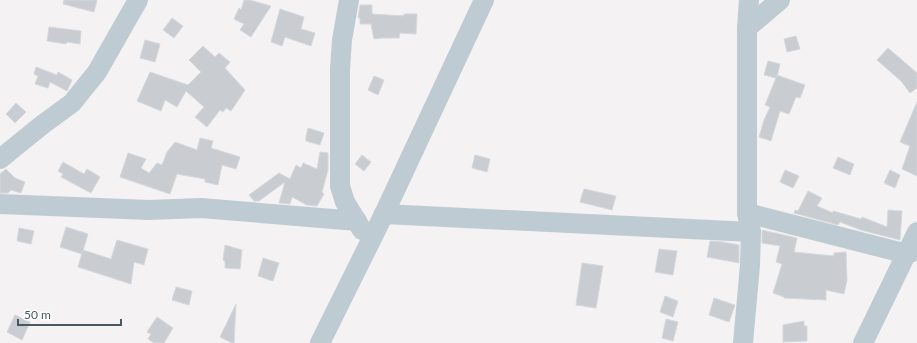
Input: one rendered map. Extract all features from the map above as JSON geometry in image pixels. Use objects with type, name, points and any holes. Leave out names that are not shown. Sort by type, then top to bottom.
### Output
[{"type":"street","points":[[0,159],[72,103],[97,72],[138,0]]},
{"type":"street","points":[[349,0],[342,40],[340,69],[340,186],[345,202],[370,242]]},
{"type":"street","points":[[320,343],[384,214],[484,0]]},
{"type":"street","points":[[742,343],[750,265],[747,28],[749,0]]},
{"type":"street","points":[[747,28],[780,0]]},
{"type":"street","points":[[0,204],[149,210],[201,208],[357,221]]},
{"type":"street","points":[[384,214],[749,223],[912,252]]},
{"type":"street","points":[[863,343],[912,252],[917,232]]},
{"type":"building","points":[[64,0],[97,0],[94,12],[63,4]]},
{"type":"building","points":[[244,0],[250,0],[271,6],[251,37],[240,30],[244,24],[234,19],[239,8],[241,10]]},
{"type":"building","points":[[360,5],[372,5],[372,14],[404,16],[404,14],[417,14],[416,34],[400,33],[399,38],[374,39],[371,24],[360,24],[360,18],[358,18]]},
{"type":"building","points":[[280,9],[304,17],[301,29],[315,33],[311,46],[285,37],[282,46],[271,42]]},
{"type":"building","points":[[172,18],[183,26],[174,38],[163,30]]},
{"type":"building","points":[[49,27],[81,31],[80,44],[67,42],[66,44],[47,41]]},
{"type":"building","points":[[796,36],[800,49],[787,52],[784,39]]},
{"type":"building","points":[[145,40],[160,44],[155,62],[140,58]]},
{"type":"building","points":[[203,46],[215,57],[219,53],[230,62],[225,68],[245,90],[231,111],[226,108],[223,112],[220,110],[207,127],[195,117],[204,107],[186,91],[177,107],[165,100],[161,111],[137,101],[150,72],[188,85],[201,72],[189,60]]},
{"type":"building","points":[[888,48],[917,73],[917,88],[910,93],[901,81],[877,60]]},
{"type":"building","points":[[768,61],[780,64],[777,75],[805,85],[800,98],[796,97],[789,114],[780,111],[771,141],[759,137],[770,107],[765,105],[776,78],[764,75]]},
{"type":"building","points":[[36,67],[57,75],[58,72],[72,80],[67,91],[50,82],[48,88],[35,84],[38,76],[34,74]]},
{"type":"building","points":[[374,76],[384,80],[378,95],[368,90]]},
{"type":"building","points":[[917,102],[917,176],[902,169],[910,146],[900,142]]},
{"type":"building","points":[[16,103],[26,112],[15,123],[6,114]]},
{"type":"building","points":[[308,128],[324,133],[320,145],[306,141]]},
{"type":"building","points":[[200,138],[213,141],[211,148],[240,157],[236,169],[222,165],[218,185],[205,182],[205,179],[177,174],[170,194],[120,177],[128,153],[146,159],[141,168],[149,173],[157,163],[162,165],[167,152],[175,142],[197,150]]},
{"type":"building","points":[[320,152],[328,153],[328,170],[322,192],[324,194],[317,206],[307,205],[292,197],[290,204],[279,203],[285,182],[259,201],[254,201],[249,195],[279,173],[290,179],[296,165],[301,168],[303,163],[317,169]]},
{"type":"building","points":[[362,155],[371,162],[364,171],[355,164]]},
{"type":"building","points":[[475,155],[490,159],[487,172],[472,168]]},
{"type":"building","points":[[838,157],[854,164],[850,175],[833,168]]},
{"type":"building","points":[[63,162],[84,174],[87,169],[100,177],[91,193],[61,177],[63,174],[58,171]]},
{"type":"building","points":[[6,169],[15,178],[25,182],[21,193],[11,190],[8,193],[0,193],[0,174]]},
{"type":"building","points":[[785,170],[799,176],[793,188],[780,182]]},
{"type":"building","points":[[890,170],[900,175],[895,188],[884,183]]},
{"type":"building","points":[[584,189],[616,196],[612,210],[580,202]]},
{"type":"building","points":[[808,191],[822,198],[817,206],[833,213],[833,211],[861,219],[862,217],[887,227],[888,210],[902,211],[900,240],[861,230],[840,222],[838,225],[794,213],[795,210],[798,211]]},
{"type":"building","points":[[66,227],[88,234],[82,254],[60,247]]},
{"type":"building","points":[[19,228],[34,231],[31,244],[17,241]]},
{"type":"building","points":[[762,230],[797,238],[794,252],[834,256],[834,253],[846,252],[847,280],[844,294],[826,290],[826,300],[784,298],[773,293],[782,264],[776,262],[780,246],[762,243]]},
{"type":"building","points":[[117,240],[148,249],[144,265],[134,262],[131,284],[78,267],[83,250],[111,259]]},
{"type":"building","points":[[710,241],[739,245],[739,263],[707,257]]},
{"type":"building","points":[[225,245],[242,250],[240,269],[225,268],[225,261],[223,260]]},
{"type":"building","points":[[659,249],[677,251],[673,275],[655,272]]},
{"type":"building","points":[[263,258],[279,263],[273,281],[258,276]]},
{"type":"building","points":[[582,263],[603,266],[596,308],[576,305]]},
{"type":"building","points":[[176,287],[192,291],[189,305],[172,300]]},
{"type":"building","points":[[665,296],[678,301],[673,317],[660,312]]},
{"type":"building","points":[[714,298],[735,305],[729,322],[709,315]]},
{"type":"building","points":[[236,304],[234,343],[232,343],[220,337]]},
{"type":"building","points":[[15,315],[30,322],[22,340],[7,332]]},
{"type":"building","points":[[157,317],[173,328],[164,343],[154,343],[148,339],[151,334],[147,332]]},
{"type":"building","points":[[666,319],[678,322],[673,341],[662,338]]},
{"type":"building","points":[[804,321],[804,326],[807,326],[807,341],[783,342],[783,325]]}]
